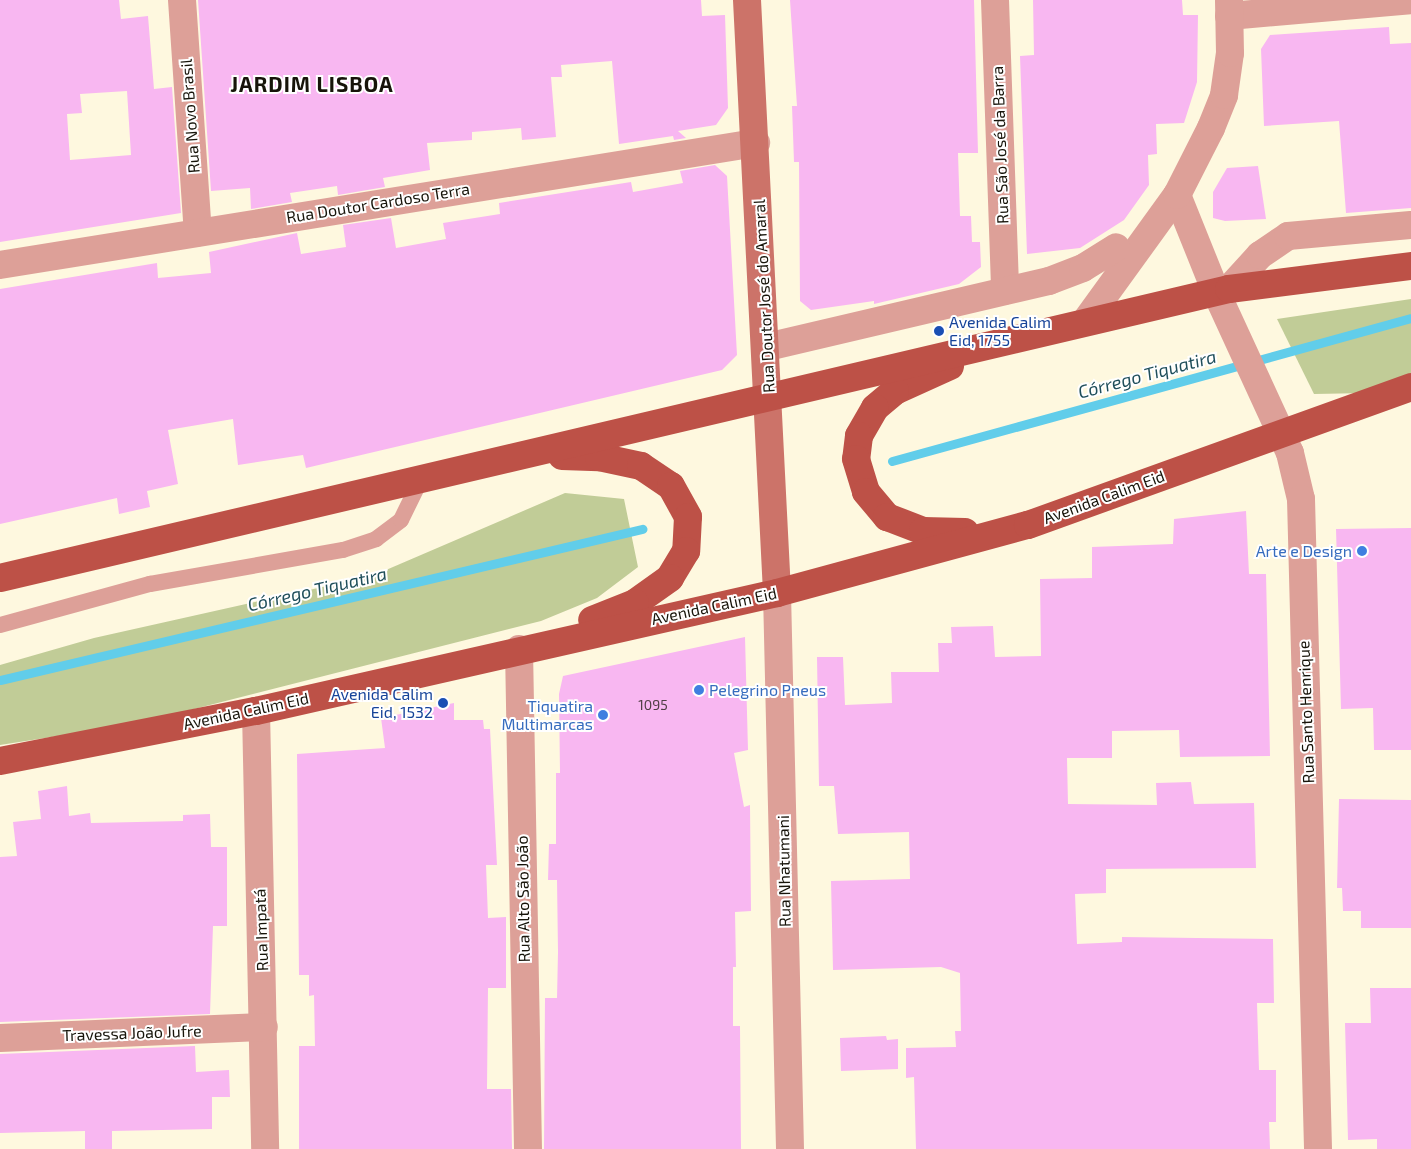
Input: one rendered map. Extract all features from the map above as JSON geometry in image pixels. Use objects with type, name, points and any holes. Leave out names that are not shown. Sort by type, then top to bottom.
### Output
[{"type":"main road","points":[[0,578],[421,480],[768,396],[1223,291],[1411,266]]},
{"type":"main road","points":[[1009,340],[904,386],[884,399],[868,416],[859,436],[857,470],[866,492],[879,510],[909,528],[949,533],[1028,524]]},
{"type":"main road","name":"Avenida Calim Eid","points":[[0,761],[256,711],[519,649],[777,593],[1028,524],[1411,387]]},
{"type":"main road","points":[[519,649],[635,603],[655,590],[670,578],[683,559],[689,528],[679,495],[662,478],[641,466],[599,457],[521,456]]},
{"type":"street","name":"Rua Novo Brasil","points":[[182,0],[198,232]]},
{"type":"street","name":"Rua Doutor José do Amaral","points":[[747,0],[767,347],[777,593]]},
{"type":"street","name":"Rua São José da Barra","points":[[995,0],[1005,291]]},
{"type":"street","points":[[1084,322],[1178,195],[1224,95],[1230,53],[1229,8],[1411,0]]},
{"type":"street","name":"Rua Doutor Cardoso Terra","points":[[0,265],[756,143]]},
{"type":"street","name":"Rua Santo Henrique","points":[[1178,195],[1223,291],[1237,337],[1281,432],[1301,499],[1318,1149]]},
{"type":"street","points":[[1223,291],[1260,255],[1288,236],[1411,225]]},
{"type":"street","points":[[767,347],[1005,291],[1083,268],[1116,247]]},
{"type":"street","name":"Rua Nhatumani","points":[[777,593],[790,1149]]},
{"type":"street","name":"Rua Alto São João","points":[[519,649],[528,1149]]},
{"type":"street","name":"Rua Impatá","points":[[256,711],[264,1027],[265,1149]]},
{"type":"street","name":"Travessa João Jufre","points":[[0,1038],[264,1027]]},
{"type":"lane","points":[[0,625],[150,584],[343,550],[376,539],[401,520],[421,480]]},
{"type":"green space","points":[[1411,299],[1411,378],[1368,393],[1314,394],[1277,319]]},
{"type":"green space","points":[[565,493],[624,499],[638,567],[597,598],[541,621],[135,724],[0,745],[0,665],[94,638],[372,576]]},
{"type":"building","points":[[0,0],[119,0],[121,19],[148,16],[154,89],[172,87],[181,213],[0,242]],"holes":[[[127,91],[131,155],[70,160],[67,114],[82,113],[80,94]]]},
{"type":"building","points":[[198,0],[701,0],[702,16],[725,15],[728,108],[716,125],[678,131],[686,138],[674,140],[673,136],[619,144],[612,61],[561,65],[562,77],[551,77],[556,137],[522,140],[521,128],[472,132],[472,140],[427,143],[430,170],[383,178],[385,187],[338,195],[337,186],[290,193],[292,202],[251,209],[250,188],[211,191]]},
{"type":"building","points":[[790,0],[974,0],[978,153],[958,153],[960,216],[971,216],[972,242],[980,242],[981,267],[959,284],[874,304],[874,301],[811,310],[800,301],[799,162],[794,162],[792,106],[797,106]]},
{"type":"building","points":[[1033,0],[1182,0],[1183,15],[1198,15],[1197,82],[1184,123],[1156,124],[1157,154],[1148,155],[1149,185],[1124,220],[1080,248],[1027,254],[1020,56],[1034,55]]},
{"type":"building","points":[[1389,27],[1390,44],[1411,43],[1411,208],[1346,213],[1339,121],[1264,126],[1261,49],[1270,35]]},
{"type":"building","points":[[715,165],[727,176],[737,355],[722,370],[306,468],[303,455],[238,465],[233,419],[168,430],[178,484],[147,491],[150,507],[119,514],[117,498],[0,524],[0,289],[157,263],[158,278],[211,273],[209,252],[297,233],[301,254],[346,247],[343,225],[391,218],[396,248],[446,239],[443,223],[500,214],[499,203],[631,182],[633,192],[683,183],[680,171]]},
{"type":"building","points":[[1258,166],[1266,219],[1225,221],[1213,218],[1213,192],[1227,168]]},
{"type":"building","points":[[1246,511],[1249,574],[1266,574],[1270,756],[1180,757],[1179,730],[1112,731],[1112,758],[1067,758],[1068,804],[1157,805],[1156,783],[1191,782],[1194,804],[1254,803],[1256,868],[1106,869],[1106,893],[1075,894],[1077,944],[1122,942],[1122,937],[1273,939],[1274,1003],[1257,1003],[1259,1070],[1276,1070],[1276,1122],[1269,1122],[1270,1149],[916,1149],[914,1077],[906,1078],[906,1048],[956,1047],[955,1031],[961,1031],[960,973],[941,967],[833,970],[831,881],[910,879],[909,832],[838,834],[834,786],[819,786],[817,657],[843,657],[845,705],[892,703],[891,672],[939,672],[938,643],[952,643],[951,627],[993,626],[995,657],[1041,656],[1040,579],[1092,578],[1092,547],[1173,544],[1174,519]]},
{"type":"building","points":[[1411,528],[1411,750],[1374,750],[1373,708],[1341,709],[1336,529]]},
{"type":"building","points":[[745,637],[748,750],[734,753],[744,807],[750,805],[751,911],[735,912],[736,967],[733,967],[733,1026],[740,1026],[741,1149],[544,1149],[545,998],[557,998],[558,952],[557,880],[548,880],[549,844],[556,844],[556,773],[560,773],[559,694],[563,676]]},
{"type":"building","points":[[454,703],[454,720],[483,720],[484,729],[490,729],[497,865],[486,865],[488,918],[506,917],[506,988],[488,988],[487,1089],[511,1089],[512,1149],[299,1149],[299,1046],[315,1046],[314,995],[309,996],[309,975],[299,975],[297,754],[385,748],[381,718]]},
{"type":"building","points":[[67,786],[69,816],[90,813],[91,823],[183,821],[183,815],[210,814],[211,847],[227,847],[227,926],[213,926],[210,1014],[0,1022],[0,857],[17,856],[13,822],[41,819],[38,791]]},
{"type":"building","points":[[1339,799],[1411,800],[1411,928],[1361,928],[1361,911],[1343,911],[1342,888],[1337,888]]},
{"type":"building","points":[[1370,988],[1411,988],[1411,1149],[1377,1149],[1377,1139],[1348,1140],[1345,1023],[1371,1023]]},
{"type":"building","points":[[886,1036],[887,1040],[898,1039],[898,1069],[841,1071],[840,1038]]},
{"type":"building","points":[[195,1046],[196,1072],[229,1070],[230,1097],[212,1097],[212,1129],[112,1131],[112,1149],[85,1149],[85,1131],[0,1133],[0,1054]]},
{"type":"waterway","name":"Córrego Tiquatira","points":[[892,461],[1411,318]]},
{"type":"waterway","name":"Córrego Tiquatira","points":[[0,680],[642,529]]},
{"type":"place","name":"Avenida Calim Eid, 1755","points":[[939,331]]},
{"type":"place","name":"Arte e Design","points":[[1362,551]]},
{"type":"place","name":"Pelegrino Pneus","points":[[699,690]]},
{"type":"place","name":"Avenida Calim Eid, 1532","points":[[443,703]]},
{"type":"place","name":"Tiquatira Multimarcas","points":[[603,715]]},
{"type":"district","name":"JARDIM LISBOA","points":[[312,84]]}]
